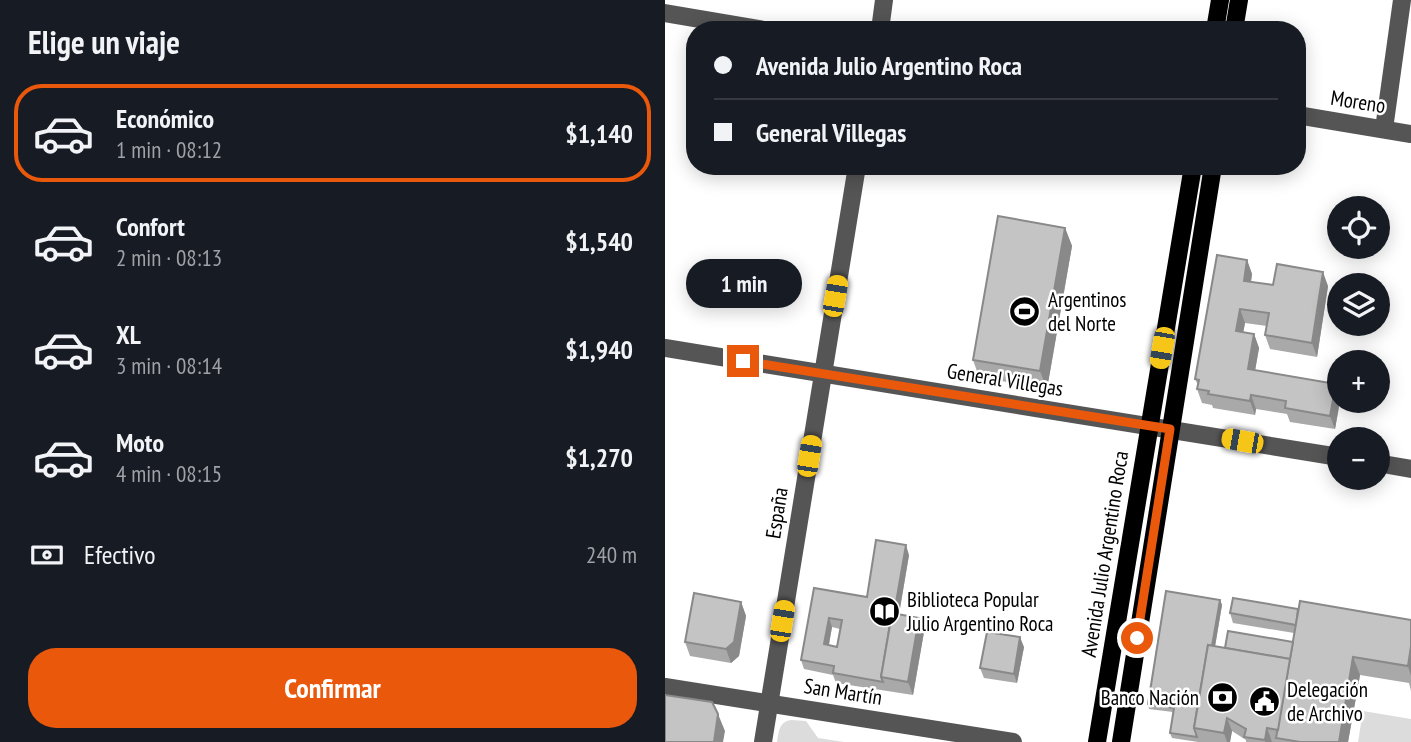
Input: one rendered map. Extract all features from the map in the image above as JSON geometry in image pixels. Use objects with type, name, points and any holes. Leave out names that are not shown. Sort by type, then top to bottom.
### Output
[{"type":"main road","points":[[1216,21],[1220,0]]},
{"type":"main road","points":[[1236,21],[1239,0]]},
{"type":"main road","name":"Avenida Julio Argentino Roca","points":[[1097,742],[1191,175]]},
{"type":"main road","points":[[1121,742],[1212,175]]},
{"type":"street","points":[[881,21],[884,0]]},
{"type":"street","points":[[1384,129],[1402,0]]},
{"type":"street","points":[[665,13],[712,21]]},
{"type":"street","name":"Moreno","points":[[1306,116],[1411,134]]},
{"type":"street","name":"España","points":[[763,742],[855,175]]},
{"type":"street","name":"General Villegas","points":[[665,348],[1327,455]]},
{"type":"street","points":[[1390,465],[1411,469]]},
{"type":"street","name":"San Martín","points":[[665,687],[1013,742]]},
{"type":"shaded area","points":[[1363,711],[1411,719],[1411,742],[1358,742]]},
{"type":"shaded area","points":[[791,720],[806,721],[818,738],[844,742],[777,742],[782,725]]},
{"type":"building","name":"Argentinos del Norte","points":[[998,216],[1065,228],[1040,371],[973,360]]},
{"type":"building","points":[[1217,255],[1247,260],[1244,281],[1273,285],[1277,264],[1323,272],[1312,343],[1265,335],[1269,313],[1240,309],[1236,331],[1254,334],[1248,369],[1327,382],[1327,413],[1331,413],[1330,416],[1285,408],[1286,401],[1251,395],[1250,401],[1208,394],[1209,391],[1197,389],[1199,380],[1195,379]]},
{"type":"building","points":[[876,540],[906,545],[881,677],[883,682],[833,673],[834,666],[801,660],[814,588],[867,597]],"holes":[[[829,618],[842,620],[837,647],[824,644]]]},
{"type":"building","points":[[1166,591],[1220,600],[1212,646],[1208,645],[1194,728],[1197,737],[1170,733],[1174,708],[1148,704]]},
{"type":"building","points":[[694,593],[741,602],[734,642],[726,649],[685,642]]},
{"type":"building","points":[[1233,598],[1298,609],[1296,625],[1230,613]]},
{"type":"building","points":[[1300,601],[1411,620],[1408,666],[1353,657],[1339,742],[1300,742],[1276,738]]},
{"type":"building","points":[[892,613],[919,618],[908,682],[881,677]]},
{"type":"building","points":[[1228,631],[1293,642],[1290,659],[1225,648]]},
{"type":"building","points":[[987,632],[1020,637],[1014,674],[980,668]]},
{"type":"building","points":[[1208,645],[1290,659],[1278,730],[1267,728],[1265,740],[1244,737],[1246,729],[1227,718],[1224,733],[1194,728]]},
{"type":"building","points":[[665,695],[712,702],[718,714],[714,742],[665,742]]},
{"type":"place","name":"Argentinos del Norte","points":[[1025,312]]},
{"type":"place","name":"Biblioteca Popular Julio Argentino Roca","points":[[884,612]]},
{"type":"place","name":"Banco Nación","points":[[1222,698]]},
{"type":"place","name":"Delegación de Archivo","points":[[1264,702]]},
{"type":"route","points":[[743,361],[1170,429],[1137,638]]}]
